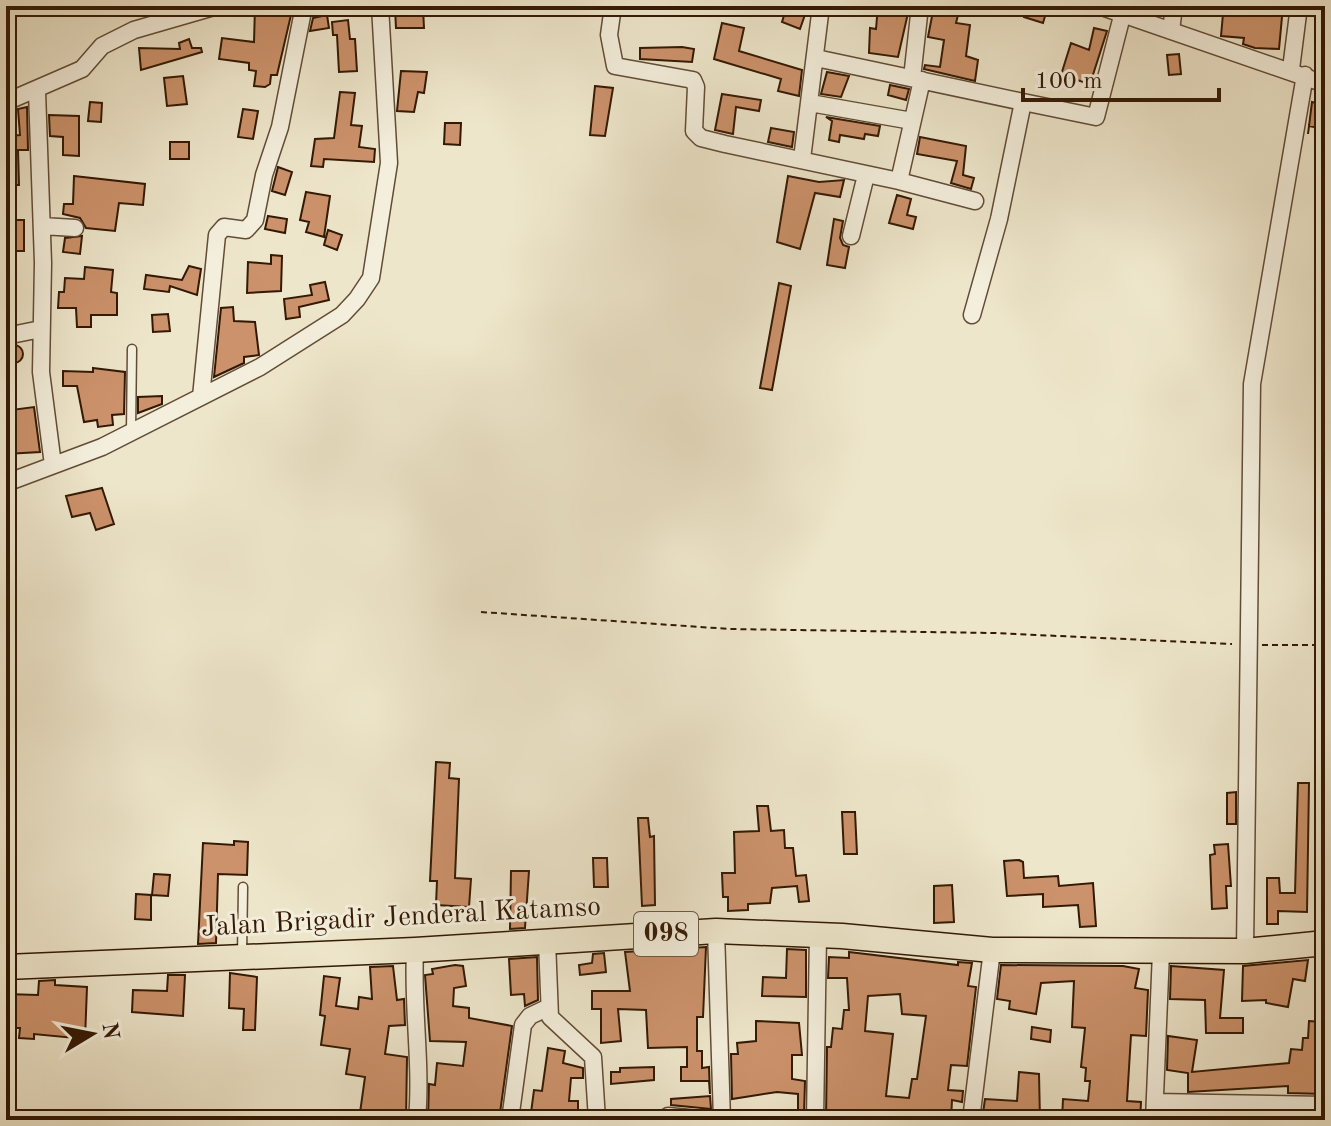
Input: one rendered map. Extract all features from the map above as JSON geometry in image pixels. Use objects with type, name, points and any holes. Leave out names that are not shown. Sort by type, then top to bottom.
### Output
[{"type":"main road","name":"Jalan Brigadir Jenderal Katamso","points":[[6,967],[415,950],[716,931],[818,935],[992,950],[1245,951],[1325,943]]},
{"type":"street","points":[[6,102],[82,69],[102,46],[134,30],[217,6]]},
{"type":"street","points":[[201,397],[217,235],[224,227],[246,230],[255,220],[264,175],[280,127],[304,6]]},
{"type":"street","points":[[6,483],[131,433],[260,367],[342,315],[371,278],[389,163],[380,6]]},
{"type":"street","points":[[613,6],[609,35],[614,65],[693,80],[696,87],[696,134],[975,201]]},
{"type":"street","points":[[802,159],[821,6]]},
{"type":"street","points":[[899,181],[912,121],[920,6]]},
{"type":"street","points":[[1099,6],[1298,72],[1325,84]]},
{"type":"street","points":[[1171,31],[1174,6]]},
{"type":"street","points":[[1245,951],[1252,384],[1298,72],[1299,6]]},
{"type":"street","points":[[816,58],[1096,117],[1122,16]]},
{"type":"street","points":[[37,91],[42,226],[41,372],[53,465]]},
{"type":"street","points":[[972,315],[999,219],[1023,102]]},
{"type":"street","points":[[810,103],[912,121]]},
{"type":"street","points":[[851,236],[866,175]]},
{"type":"street","points":[[42,226],[75,228]]},
{"type":"street","points":[[6,336],[41,329]]},
{"type":"street","points":[[716,931],[722,1120]]},
{"type":"street","points":[[815,1120],[818,935]]},
{"type":"street","points":[[547,941],[550,1017],[559,1029],[593,1057],[597,1120]]},
{"type":"street","points":[[415,950],[413,999],[420,1065],[417,1120]]},
{"type":"street","points":[[971,1120],[992,950]]},
{"type":"street","points":[[1154,1120],[1161,952]]},
{"type":"street","points":[[510,1120],[523,1025],[530,1016],[549,1007]]},
{"type":"street","points":[[1155,1102],[1325,1105]]},
{"type":"street","points":[[668,1116],[710,1120]]},
{"type":"lane","points":[[131,433],[132,349]]},
{"type":"lane","points":[[242,957],[243,887]]},
{"type":"path","points":[[481,612],[730,629],[994,633],[1251,645],[1325,645]]},
{"type":"building","points":[[255,6],[268,6],[268,13],[291,15],[277,75],[271,75],[270,84],[265,87],[254,86],[256,71],[249,70],[249,63],[219,59],[222,38],[254,42]]},
{"type":"building","points":[[787,6],[808,6],[800,29],[782,22]]},
{"type":"building","points":[[878,6],[893,6],[892,11],[908,13],[898,57],[869,53],[870,28],[876,29]]},
{"type":"building","points":[[934,6],[959,11],[956,23],[970,25],[966,56],[978,60],[975,81],[924,69],[925,65],[940,67],[944,40],[928,37]]},
{"type":"building","points":[[1027,6],[1048,6],[1043,23],[1024,17]]},
{"type":"building","points":[[1269,6],[1283,6],[1279,49],[1255,48],[1243,44],[1244,38],[1221,36],[1223,14],[1240,15],[1241,8],[1268,11]]},
{"type":"building","points":[[395,8],[423,8],[424,28],[396,28]]},
{"type":"building","points":[[327,15],[329,28],[310,31],[313,18]]},
{"type":"building","points":[[348,20],[350,39],[355,39],[357,71],[339,72],[337,35],[333,35],[332,22]]},
{"type":"building","points":[[722,23],[744,28],[739,51],[802,70],[799,96],[778,91],[781,79],[714,59]]},
{"type":"building","points":[[1094,28],[1107,31],[1090,84],[1061,75],[1071,43],[1089,50]]},
{"type":"building","points":[[189,39],[192,48],[201,48],[202,52],[141,70],[139,48],[180,49],[179,43]]},
{"type":"building","points":[[640,48],[694,49],[692,62],[640,59]]},
{"type":"building","points":[[1179,54],[1181,74],[1169,75],[1167,55]]},
{"type":"building","points":[[401,71],[427,72],[424,93],[418,92],[414,112],[397,111]]},
{"type":"building","points":[[827,72],[849,76],[841,97],[821,94]]},
{"type":"building","points":[[183,76],[187,104],[167,106],[164,78]]},
{"type":"building","points":[[890,85],[909,89],[906,100],[888,95]]},
{"type":"building","points":[[595,86],[613,88],[605,136],[590,135]]},
{"type":"building","points":[[340,92],[355,93],[351,125],[362,126],[359,147],[375,149],[374,162],[324,159],[323,167],[311,166],[315,139],[334,138]]},
{"type":"building","points":[[722,94],[761,100],[759,111],[736,107],[733,134],[715,130]]},
{"type":"building","points":[[90,102],[102,103],[101,122],[88,121]]},
{"type":"building","points":[[1312,102],[1325,105],[1325,129],[1309,126]]},
{"type":"building","points":[[27,107],[28,150],[18,150],[19,185],[7,185],[6,136],[20,135],[18,109]]},
{"type":"building","points":[[243,109],[258,111],[253,139],[238,137]]},
{"type":"building","points":[[49,115],[79,116],[79,156],[63,155],[63,137],[50,136]]},
{"type":"building","points":[[826,117],[880,126],[878,136],[865,134],[864,139],[840,135],[839,142],[829,140],[832,121]]},
{"type":"building","points":[[445,123],[461,123],[460,145],[444,144]]},
{"type":"building","points":[[771,128],[794,132],[792,147],[768,142]]},
{"type":"building","points":[[920,137],[966,146],[963,175],[974,178],[971,189],[951,183],[957,161],[917,154]]},
{"type":"building","points":[[170,142],[189,142],[189,159],[170,159]]},
{"type":"building","points":[[278,167],[292,172],[285,195],[272,191]]},
{"type":"building","points":[[74,176],[145,184],[143,205],[119,203],[115,231],[86,228],[80,218],[63,214],[64,204],[73,204]]},
{"type":"building","points":[[788,176],[819,182],[844,180],[840,197],[815,193],[800,249],[777,242]]},
{"type":"building","points":[[306,192],[330,196],[324,237],[306,232],[309,222],[300,220]]},
{"type":"building","points":[[897,195],[911,199],[907,215],[916,217],[913,229],[889,223]]},
{"type":"building","points":[[268,216],[287,219],[285,233],[265,229]]},
{"type":"building","points":[[834,219],[843,221],[840,238],[843,245],[849,247],[845,268],[827,265]]},
{"type":"building","points":[[6,220],[24,220],[24,251],[6,251]]},
{"type":"building","points":[[328,230],[342,235],[337,250],[324,245]]},
{"type":"building","points":[[82,236],[80,254],[63,252],[65,238]]},
{"type":"building","points":[[271,255],[282,256],[281,291],[247,293],[248,262],[271,264]]},
{"type":"building","points":[[189,266],[201,269],[197,295],[170,286],[169,292],[144,289],[146,275],[182,280]]},
{"type":"building","points":[[85,267],[113,270],[111,292],[117,293],[117,315],[91,315],[91,327],[77,327],[76,308],[58,308],[59,292],[64,292],[65,278],[84,279]]},
{"type":"building","points":[[325,282],[329,300],[299,307],[300,317],[286,319],[284,299],[312,295],[310,285]]},
{"type":"building","points":[[779,283],[791,286],[772,390],[760,388]]},
{"type":"building","points":[[233,307],[234,321],[255,322],[259,355],[244,357],[244,363],[214,377],[221,308]]},
{"type":"building","points":[[168,314],[170,331],[153,332],[152,315]]},
{"type":"building","points":[[14,345],[23,354],[14,363],[5,354]]},
{"type":"building","points":[[93,368],[125,372],[124,414],[112,415],[113,425],[98,427],[97,420],[84,422],[77,386],[63,386],[63,371],[93,372]]},
{"type":"building","points":[[162,396],[162,404],[138,413],[138,397]]},
{"type":"building","points":[[34,407],[40,452],[6,454],[6,426],[14,425],[11,410]]},
{"type":"building","points":[[102,488],[114,524],[96,530],[90,513],[72,517],[66,496]]},
{"type":"building","points":[[436,762],[450,763],[449,778],[459,779],[455,878],[471,879],[469,907],[436,905],[437,881],[430,881]]},
{"type":"building","points":[[1298,783],[1309,783],[1307,912],[1278,911],[1278,924],[1267,924],[1267,878],[1279,878],[1280,893],[1295,893]]},
{"type":"building","points":[[1236,792],[1236,824],[1227,824],[1227,793]]},
{"type":"building","points":[[757,806],[768,806],[771,831],[784,830],[785,848],[793,848],[796,876],[806,875],[809,901],[799,902],[797,886],[772,888],[770,903],[748,904],[748,910],[728,911],[728,897],[723,897],[722,873],[735,873],[734,832],[759,831]]},
{"type":"building","points":[[842,812],[855,812],[857,854],[844,854]]},
{"type":"building","points":[[638,818],[648,818],[650,837],[654,836],[655,905],[642,906]]},
{"type":"building","points":[[234,841],[248,842],[247,875],[218,874],[216,943],[198,944],[203,843],[234,845]]},
{"type":"building","points":[[1228,844],[1231,886],[1226,886],[1227,908],[1212,909],[1210,855],[1215,854],[1214,845]]},
{"type":"building","points":[[593,858],[607,858],[608,887],[594,887]]},
{"type":"building","points":[[1004,861],[1023,862],[1024,878],[1058,876],[1059,886],[1093,883],[1096,926],[1080,927],[1078,905],[1043,907],[1043,894],[1007,896]]},
{"type":"building","points":[[511,871],[529,871],[525,928],[510,929]]},
{"type":"building","points":[[154,874],[170,875],[168,896],[152,895]]},
{"type":"building","points":[[952,885],[954,922],[934,923],[934,886]]},
{"type":"building","points":[[136,894],[151,895],[151,920],[135,919]]},
{"type":"building","points":[[706,947],[703,1017],[697,1017],[697,1051],[702,1051],[702,1068],[709,1067],[710,1094],[709,1081],[681,1081],[681,1067],[687,1067],[687,1047],[648,1048],[646,1010],[618,1009],[621,1041],[601,1043],[601,1009],[592,1009],[592,991],[630,991],[625,952]]},
{"type":"building","points":[[787,949],[806,950],[806,997],[762,996],[763,977],[786,978]]},
{"type":"building","points":[[849,952],[958,965],[958,962],[972,963],[968,986],[976,987],[967,1066],[951,1065],[948,1090],[963,1091],[962,1102],[952,1100],[951,1120],[826,1120],[827,1047],[831,1047],[833,1028],[842,1029],[844,1010],[849,1010],[847,978],[828,978],[829,957],[849,958]],"holes":[[[900,994],[902,1014],[926,1016],[917,1079],[912,1079],[909,1098],[886,1096],[893,1034],[865,1031],[868,996]]]},
{"type":"building","points":[[604,953],[606,972],[580,975],[579,965],[592,963],[593,954]]},
{"type":"building","points":[[537,957],[538,1000],[525,1006],[524,994],[511,995],[509,959]]},
{"type":"building","points":[[1308,960],[1305,981],[1293,979],[1288,1007],[1266,1003],[1266,1000],[1242,1001],[1243,966]]},
{"type":"building","points":[[1001,965],[1123,966],[1139,969],[1135,988],[1148,990],[1146,1036],[1131,1035],[1127,1101],[1141,1102],[1140,1120],[1062,1120],[1063,1099],[1088,1101],[1090,1081],[1085,1081],[1086,1068],[1081,1067],[1085,1028],[1072,1027],[1074,981],[1041,983],[1036,1014],[1009,1009],[1010,1001],[997,999]]},
{"type":"building","points":[[393,966],[397,1000],[404,999],[405,1025],[389,1026],[385,1054],[407,1057],[406,1120],[359,1120],[365,1077],[346,1074],[350,1049],[321,1045],[325,1016],[320,1015],[324,976],[340,978],[336,1006],[358,1009],[359,997],[372,999],[370,967]]},
{"type":"building","points":[[463,966],[466,986],[454,988],[453,1006],[469,1008],[469,1018],[512,1026],[499,1120],[428,1120],[429,1084],[435,1085],[437,1063],[463,1066],[466,1042],[430,1041],[425,975],[433,974],[432,969]]},
{"type":"building","points":[[1171,966],[1224,970],[1220,1018],[1243,1018],[1243,1033],[1206,1033],[1205,1000],[1170,999]]},
{"type":"building","points":[[230,973],[257,977],[255,1030],[243,1030],[244,1009],[229,1008]]},
{"type":"building","points":[[168,975],[185,975],[183,1016],[132,1012],[133,990],[167,991]]},
{"type":"building","points":[[55,980],[55,985],[87,987],[85,1039],[34,1034],[34,1039],[19,1038],[20,1028],[6,1028],[6,994],[38,995],[39,981]]},
{"type":"building","points":[[756,1021],[799,1023],[802,1055],[792,1055],[792,1079],[805,1081],[804,1114],[798,1113],[798,1094],[777,1092],[732,1099],[731,1054],[738,1054],[737,1043],[756,1041]]},
{"type":"building","points":[[1309,1021],[1321,1022],[1319,1049],[1325,1050],[1325,1094],[1288,1093],[1288,1086],[1188,1092],[1188,1073],[1167,1070],[1168,1036],[1197,1040],[1192,1072],[1289,1063],[1291,1049],[1302,1050],[1303,1038],[1308,1038]]},
{"type":"building","points":[[1032,1027],[1051,1030],[1050,1042],[1031,1039]]},
{"type":"building","points":[[548,1048],[565,1051],[563,1063],[583,1068],[583,1078],[571,1078],[569,1101],[578,1101],[578,1120],[530,1120],[534,1090],[542,1091]]},
{"type":"building","points":[[654,1067],[654,1080],[611,1084],[611,1072],[620,1072],[620,1068]]},
{"type":"building","points":[[1019,1072],[1039,1074],[1040,1120],[982,1120],[985,1099],[1017,1101]]},
{"type":"building","points":[[710,1096],[711,1109],[671,1105],[671,1099]]},
{"type":"building","points":[[1230,1114],[1268,1115],[1269,1120],[1230,1120]]}]
